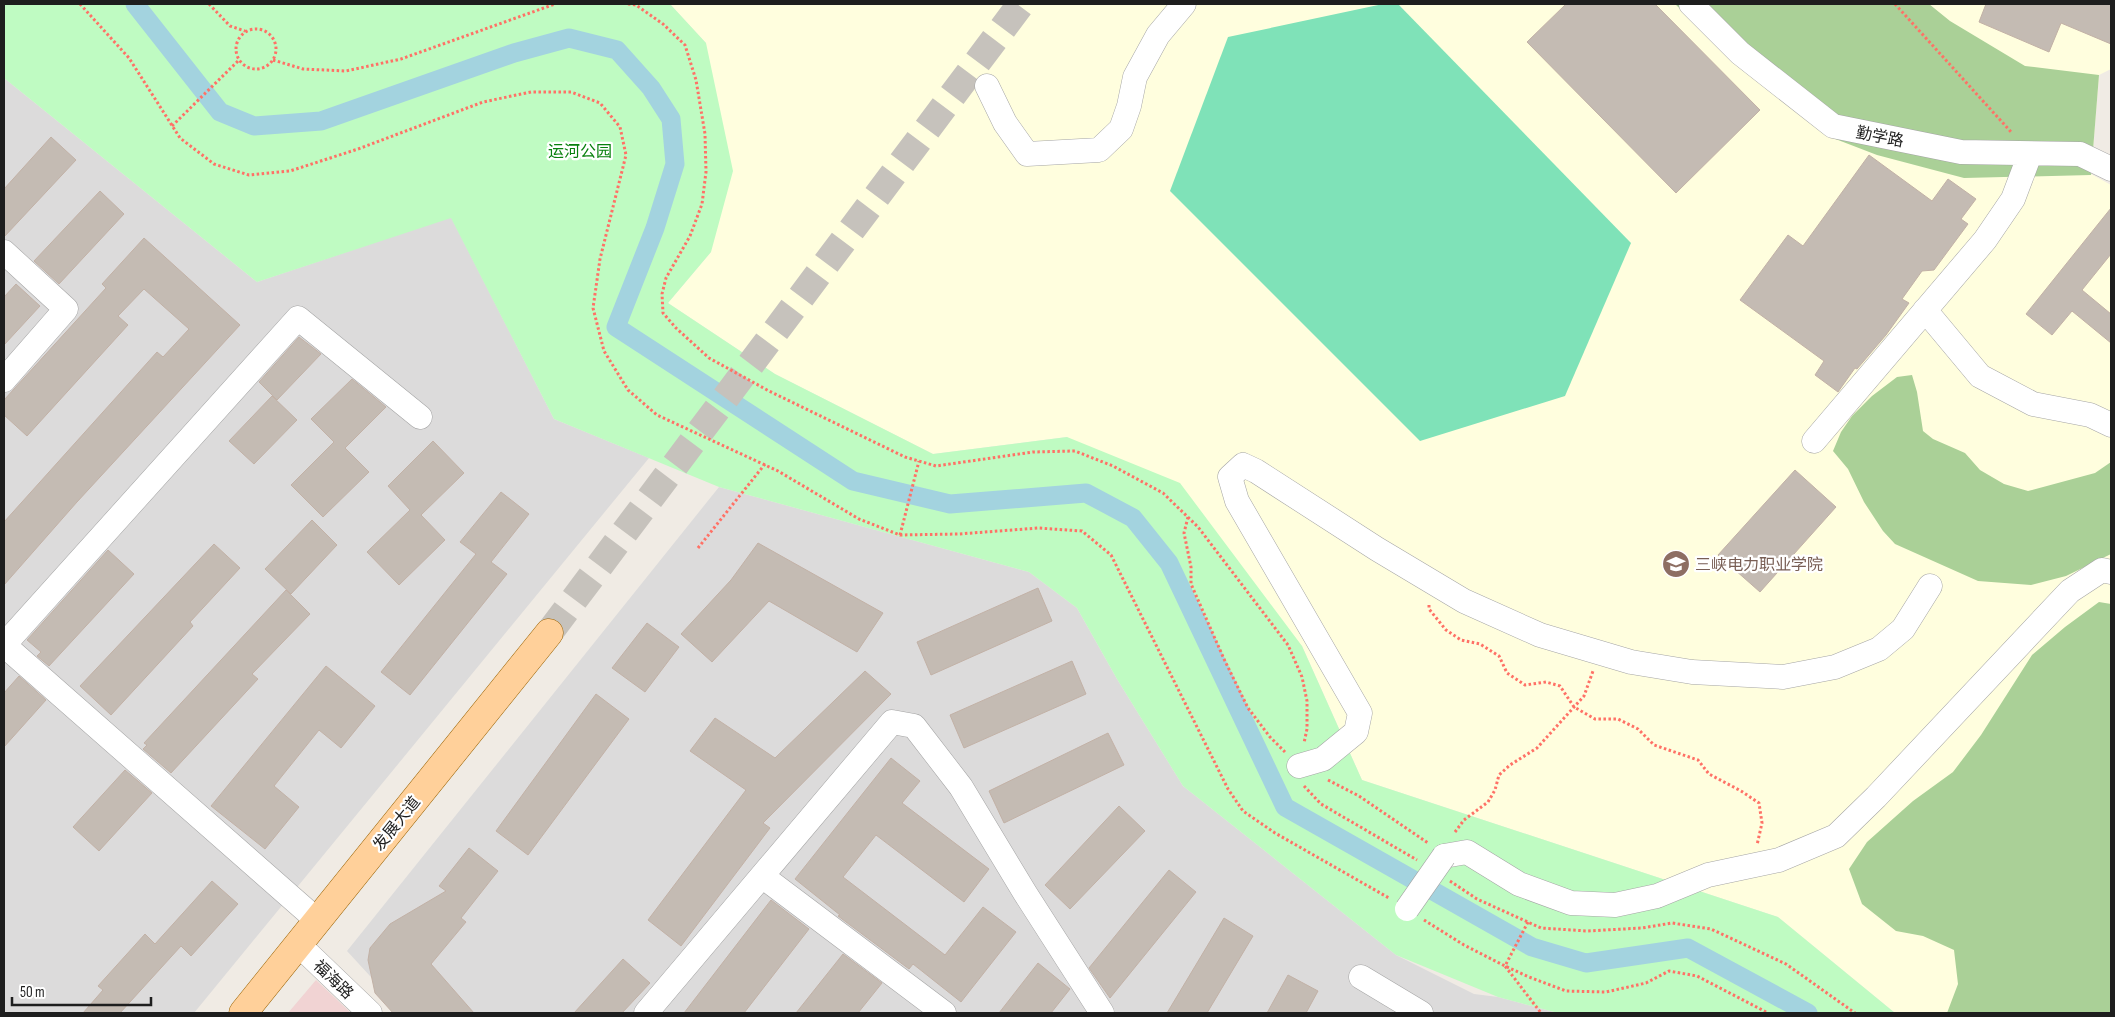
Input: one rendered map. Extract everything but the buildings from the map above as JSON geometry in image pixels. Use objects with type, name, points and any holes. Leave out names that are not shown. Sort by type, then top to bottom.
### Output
[{"type":"main road","name":"发展大道","points":[[243,1013],[548,632]]},
{"type":"street","points":[[987,86],[1005,123],[1027,154],[1099,150],[1121,129],[1129,106],[1135,77],[1158,35],[1184,4]]},
{"type":"street","name":"勤学路","points":[[1691,4],[1740,53],[1833,126],[1961,152],[2080,154],[2111,169]]},
{"type":"street","points":[[1814,441],[1985,240],[2013,200],[2030,154]]},
{"type":"street","points":[[4,252],[66,308],[4,380]]},
{"type":"street","points":[[1925,310],[1980,376],[2033,404],[2090,415],[2111,424]]},
{"type":"street","points":[[318,921],[4,645],[298,318],[420,417]]},
{"type":"street","points":[[1299,766],[1323,759],[1356,732],[1360,713],[1237,501],[1230,477],[1243,465],[1256,471],[1377,549],[1464,601],[1540,635],[1631,662],[1692,672],[1783,677],[1835,667],[1879,649],[1903,629],[1930,586]]},
{"type":"street","points":[[1407,909],[1433,859],[1467,852],[1519,884],[1571,903],[1615,904],[1657,896],[1708,875],[1779,860],[1836,836],[1876,798],[2070,591],[2102,570],[2111,572]]},
{"type":"street","points":[[646,1013],[892,722],[914,726],[961,787],[1025,893],[1102,1013]]},
{"type":"street","points":[[762,876],[944,1013]]},
{"type":"street","name":"福海路","points":[[299,945],[370,1013]]},
{"type":"street","points":[[1361,977],[1421,1013]]},
{"type":"path","points":[[80,4],[129,58],[180,138],[214,164],[249,175],[290,171],[358,149],[483,102],[531,92],[571,92],[600,103],[620,127],[626,155],[600,259],[593,308],[604,351],[628,390],[657,415],[765,464],[859,519],[900,535],[959,534],[1038,528],[1082,531],[1111,555],[1228,789],[1243,811],[1275,833],[1407,909],[1464,945],[1528,977],[1566,991],[1606,992],[1646,983],[1669,970],[1697,976],[1768,1013]]},
{"type":"path","points":[[208,4],[230,26],[246,32]]},
{"type":"path","points":[[273,60],[303,69],[346,71],[401,59],[555,4]]},
{"type":"path","points":[[628,4],[636,5],[663,24],[685,45],[696,80],[705,134],[706,172],[702,204],[690,236],[666,278],[662,294],[663,313],[709,358],[769,391],[905,457],[936,466],[1033,452],[1075,451],[1113,466],[1163,493],[1198,527],[1288,645],[1302,677],[1307,701],[1307,728],[1299,766],[1305,787],[1321,804],[1433,859]]},
{"type":"path","points":[[1895,4],[2030,154]]},
{"type":"path","points":[[259,29],[271,35],[276,47],[273,60],[268,66],[256,70],[249,68],[239,60],[236,47],[237,41],[246,32],[259,29]]},
{"type":"path","points":[[172,126],[239,60]]},
{"type":"path","points":[[900,535],[919,461]]},
{"type":"path","points":[[698,548],[765,464]]},
{"type":"path","points":[[1188,517],[1184,533],[1191,567],[1191,584],[1248,708],[1270,737],[1299,766],[1359,796],[1404,826],[1433,859]]},
{"type":"path","points":[[1431,582],[1429,609],[1446,630],[1461,640],[1480,644],[1499,656],[1507,673],[1525,685],[1546,682],[1560,686],[1574,707],[1595,719],[1618,719],[1638,729],[1654,746],[1698,760],[1709,774],[1741,790],[1759,803],[1762,823],[1752,866]]},
{"type":"path","points":[[1433,859],[1444,841],[1459,829],[1464,820],[1488,802],[1500,775],[1510,765],[1538,748],[1584,696],[1599,653]]},
{"type":"path","points":[[1446,879],[1477,899],[1541,928],[1587,931],[1642,928],[1672,922],[1711,929],[1786,964],[1855,1013]]},
{"type":"path","points":[[1505,966],[1528,922]]},
{"type":"path","points":[[1505,966],[1541,1013]]},
{"type":"shaded area","name":"三峡电力职业学院","points":[[670,4],[2111,4],[2111,69],[2099,75],[2091,174],[2111,185],[2111,1013],[1895,1013],[1778,917],[1362,780],[1302,646],[1067,437],[933,454],[775,374],[668,303],[711,252],[706,43]]},
{"type":"shaded area","points":[[4,78],[257,282],[451,217],[554,419],[649,458],[194,1013],[4,1013]]},
{"type":"shaded area","points":[[719,487],[1029,572],[1077,608],[1117,679],[1183,786],[1396,955],[1474,994],[1498,997],[1558,1013],[404,1013],[347,951]]},
{"type":"shaded area","points":[[316,980],[351,1013],[288,1013]]},
{"type":"green space","name":"运河公园","points":[[4,4],[670,4],[706,43],[733,171],[711,252],[668,303],[775,374],[933,454],[1067,437],[1180,483],[1302,646],[1362,780],[1778,917],[1895,1013],[1558,1013],[1498,997],[1396,955],[1183,786],[1117,679],[1077,608],[1029,572],[719,487],[554,419],[451,218],[257,282],[4,78]]},
{"type":"green space","points":[[1383,4],[1398,4],[1631,243],[1565,396],[1420,441],[1170,191],[1228,37]]},
{"type":"green space","points":[[1675,4],[1929,4],[1950,21],[2025,66],[2099,75],[2091,175],[1964,178],[1877,155],[1825,135],[1734,61]]},
{"type":"green space","points":[[1912,375],[1917,392],[1923,431],[1933,439],[1965,453],[1980,470],[2004,484],[2028,491],[2095,473],[2111,462],[2111,554],[2066,576],[2031,585],[1978,581],[1895,544],[1883,531],[1864,502],[1848,469],[1833,451],[1841,432],[1852,416],[1872,396],[1897,377]]},
{"type":"green space","points":[[2099,602],[2111,604],[2111,1013],[1947,1013],[1958,984],[1954,950],[1923,936],[1896,931],[1862,904],[1849,869],[1867,842],[1913,801],[1953,772],[1981,735],[2032,655]]},
{"type":"waterway","points":[[135,4],[220,112],[254,126],[321,121],[514,53],[569,38],[617,50],[651,88],[671,119],[675,164],[655,228],[616,327],[853,481],[950,504],[1086,493],[1133,518],[1169,563],[1285,807],[1532,947],[1586,963],[1688,948],[1808,1013]]},
{"type":"tunnel","points":[[549,633],[1021,4]]},
{"type":"place","name":"三峡电力职业学院","points":[[1676,564]]}]
